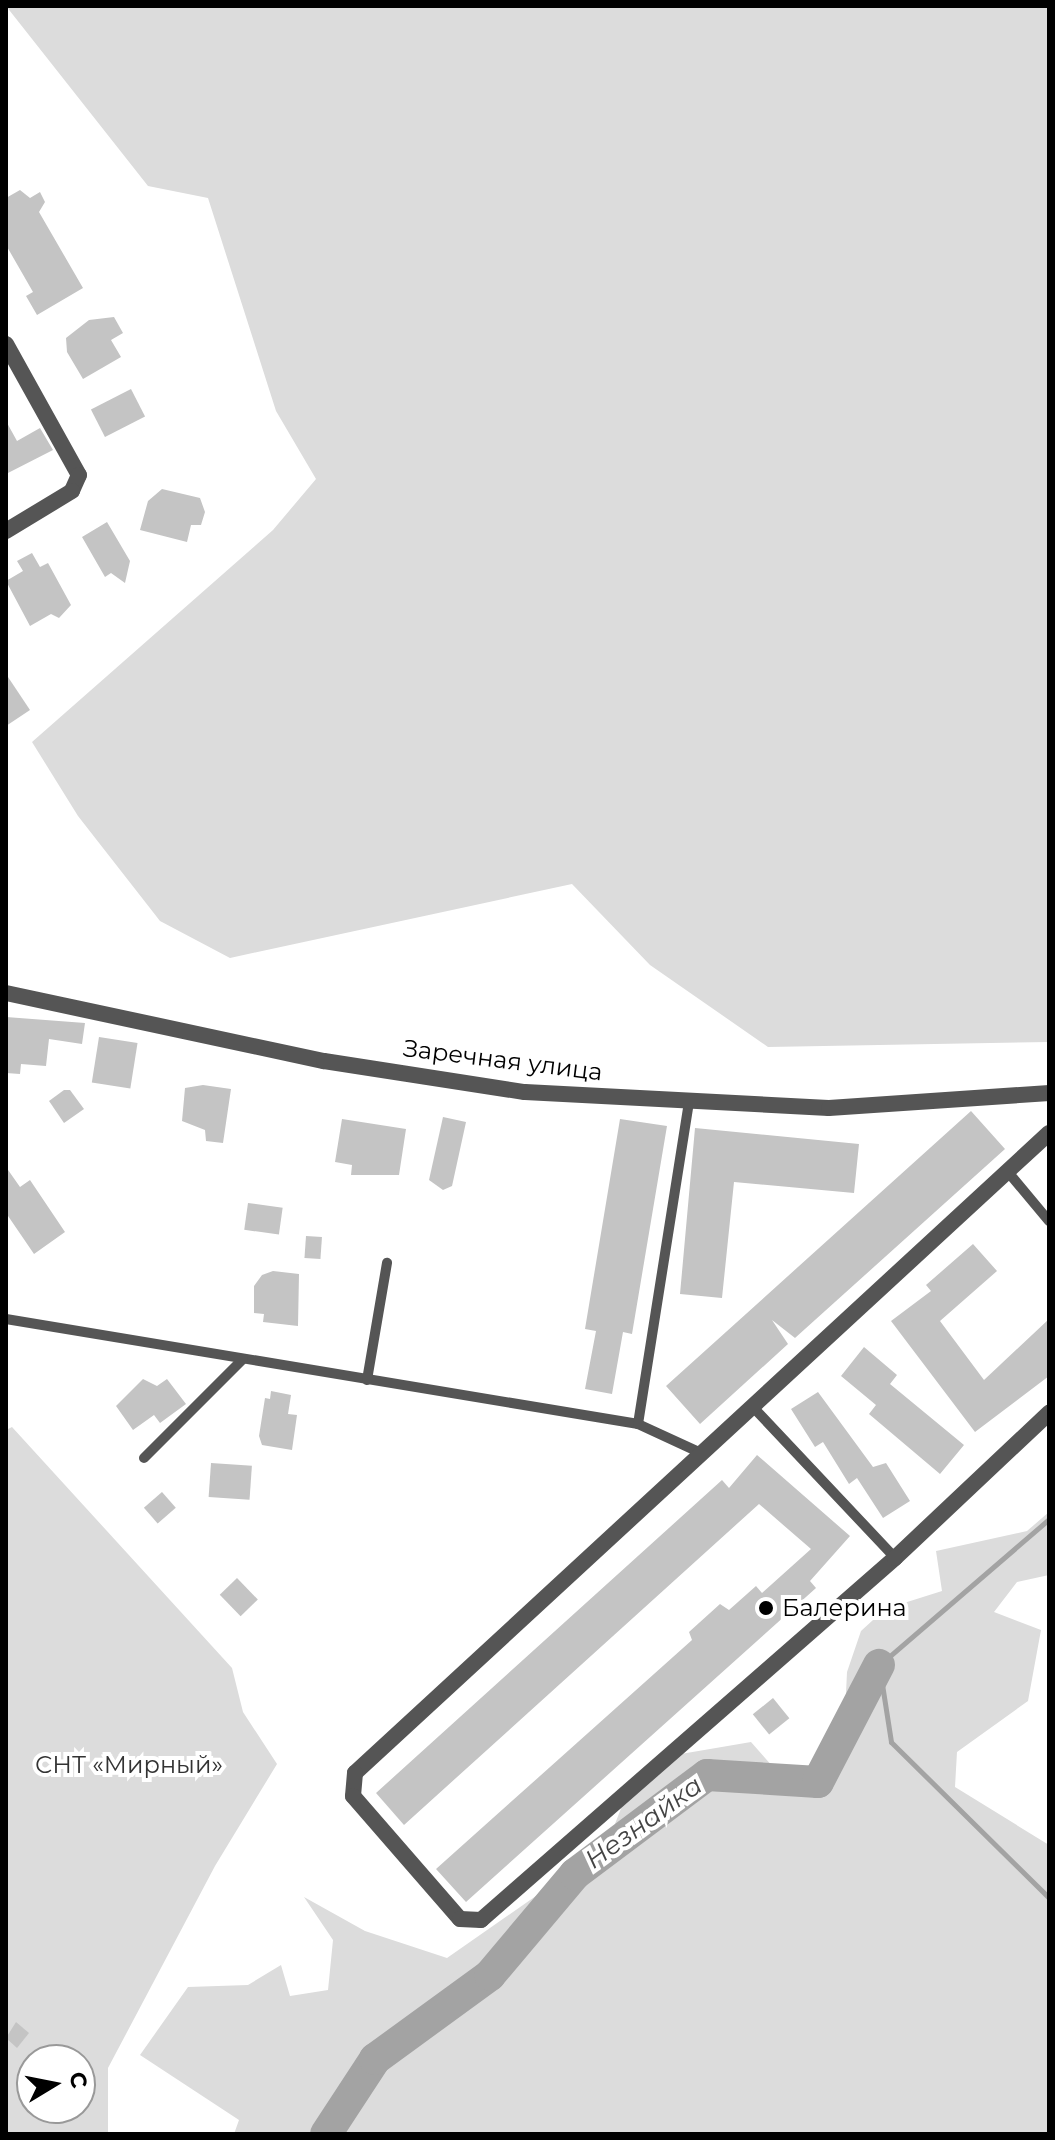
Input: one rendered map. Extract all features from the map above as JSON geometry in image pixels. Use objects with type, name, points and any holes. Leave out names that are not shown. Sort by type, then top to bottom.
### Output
[{"type":"street","points":[[6,344],[79,475],[72,491],[6,531]]},
{"type":"street","name":"Заречная улица","points":[[6,993],[324,1061],[494,1088],[829,1108],[1049,1093]]},
{"type":"street","points":[[1049,1133],[355,1773],[353,1796],[460,1919],[481,1920],[895,1558],[1049,1413]]},
{"type":"lane","points":[[638,1424],[689,1102]]},
{"type":"lane","points":[[1008,1172],[1049,1221]]},
{"type":"lane","points":[[367,1380],[387,1263]]},
{"type":"lane","points":[[6,1319],[638,1424],[701,1453]]},
{"type":"lane","points":[[144,1458],[243,1359]]},
{"type":"lane","points":[[752,1406],[895,1558]]},
{"type":"green space","points":[[6,6],[1049,6],[1049,1042],[768,1047],[650,965],[572,884],[230,958],[160,921],[78,816],[32,742],[273,530],[316,479],[276,411],[208,198],[148,186]]},
{"type":"green space","name":"СНТ «Мирный»","points":[[12,1427],[232,1668],[243,1712],[277,1764],[215,1866],[108,2068],[108,2134],[6,2134],[6,1430]]},
{"type":"green space","points":[[1049,1512],[1049,1575],[1017,1582],[994,1612],[1041,1630],[1028,1701],[957,1752],[955,1787],[1049,1845],[1049,2134],[234,2134],[239,2120],[140,2055],[188,1987],[248,1985],[281,1965],[290,1996],[328,1990],[333,1940],[304,1897],[365,1931],[447,1958],[606,1847],[627,1793],[675,1755],[751,1742],[795,1792],[845,1714],[847,1672],[861,1631],[885,1609],[942,1591],[936,1551],[1027,1531]]},
{"type":"building","points":[[20,190],[30,198],[40,192],[45,202],[39,212],[83,288],[37,315],[26,296],[33,292],[6,245],[6,198]]},
{"type":"building","points":[[114,317],[123,333],[111,340],[121,357],[83,379],[67,352],[66,338],[89,320]]},
{"type":"building","points":[[131,389],[145,417],[105,437],[91,409]]},
{"type":"building","points":[[6,421],[17,441],[40,428],[53,450],[6,474]]},
{"type":"building","points":[[162,489],[200,498],[205,512],[201,525],[191,525],[187,542],[140,530],[148,501]]},
{"type":"building","points":[[107,522],[130,561],[125,583],[111,573],[105,577],[82,537]]},
{"type":"building","points":[[32,553],[40,567],[48,563],[71,605],[59,618],[51,614],[30,626],[6,581],[23,571],[17,561]]},
{"type":"building","points":[[6,674],[30,710],[6,726]]},
{"type":"building","points":[[6,1017],[85,1023],[82,1044],[49,1039],[46,1066],[21,1064],[20,1074],[6,1073]]},
{"type":"building","points":[[99,1037],[138,1043],[130,1089],[92,1082]]},
{"type":"building","points":[[203,1085],[231,1089],[223,1143],[206,1141],[205,1130],[182,1121],[185,1088]]},
{"type":"building","points":[[64,1090],[70,1090],[84,1109],[64,1123],[49,1101]]},
{"type":"building","points":[[971,1111],[1005,1149],[795,1338],[772,1320],[788,1344],[700,1424],[666,1386]]},
{"type":"building","points":[[443,1117],[466,1122],[452,1186],[443,1190],[429,1180]]},
{"type":"building","points":[[342,1119],[406,1129],[399,1175],[351,1175],[352,1165],[335,1162]]},
{"type":"building","points":[[620,1119],[667,1126],[632,1334],[623,1332],[612,1394],[585,1389],[596,1331],[585,1329]]},
{"type":"building","points":[[695,1128],[859,1144],[854,1193],[734,1182],[722,1298],[680,1294]]},
{"type":"building","points":[[6,1167],[20,1187],[30,1180],[65,1232],[34,1254],[6,1213]]},
{"type":"building","points":[[248,1203],[283,1208],[279,1235],[244,1230]]},
{"type":"building","points":[[306,1236],[322,1237],[320,1259],[304,1258]]},
{"type":"building","points":[[973,1244],[997,1271],[940,1321],[984,1380],[1049,1319],[1049,1376],[975,1432],[891,1321],[931,1291],[926,1285]]},
{"type":"building","points":[[273,1271],[299,1274],[298,1326],[263,1322],[264,1314],[254,1313],[254,1286],[262,1275]]},
{"type":"building","points":[[864,1347],[897,1375],[890,1384],[964,1445],[940,1474],[869,1414],[876,1405],[841,1376]]},
{"type":"building","points":[[143,1379],[157,1386],[167,1379],[186,1404],[160,1423],[154,1415],[133,1430],[116,1406]]},
{"type":"building","points":[[271,1391],[291,1395],[288,1414],[297,1415],[292,1450],[262,1445],[259,1436],[265,1398],[270,1399]]},
{"type":"building","points":[[818,1392],[873,1467],[886,1463],[910,1501],[883,1518],[857,1478],[849,1484],[823,1442],[815,1447],[791,1409]]},
{"type":"building","points":[[757,1455],[850,1536],[810,1581],[816,1588],[466,1902],[436,1869],[692,1640],[689,1632],[720,1604],[729,1610],[756,1586],[762,1593],[811,1549],[759,1504],[404,1825],[376,1793],[722,1480],[729,1488]]},
{"type":"building","points":[[211,1463],[252,1466],[250,1500],[209,1497]]},
{"type":"building","points":[[162,1492],[176,1508],[158,1524],[144,1508]]},
{"type":"building","points":[[237,1578],[258,1600],[241,1616],[220,1595]]},
{"type":"building","points":[[773,1698],[789,1718],[769,1735],[753,1714]]},
{"type":"building","points":[[16,2022],[29,2033],[16,2047],[6,2038]]},
{"type":"waterway","points":[[1049,1519],[879,1665],[891,1742],[1049,1898]]},
{"type":"waterway","name":"Незнайка","points":[[326,2134],[375,2059],[490,1975],[575,1874],[707,1775],[818,1782],[879,1665]]},
{"type":"place","name":"Балерина","points":[[766,1608]]}]
